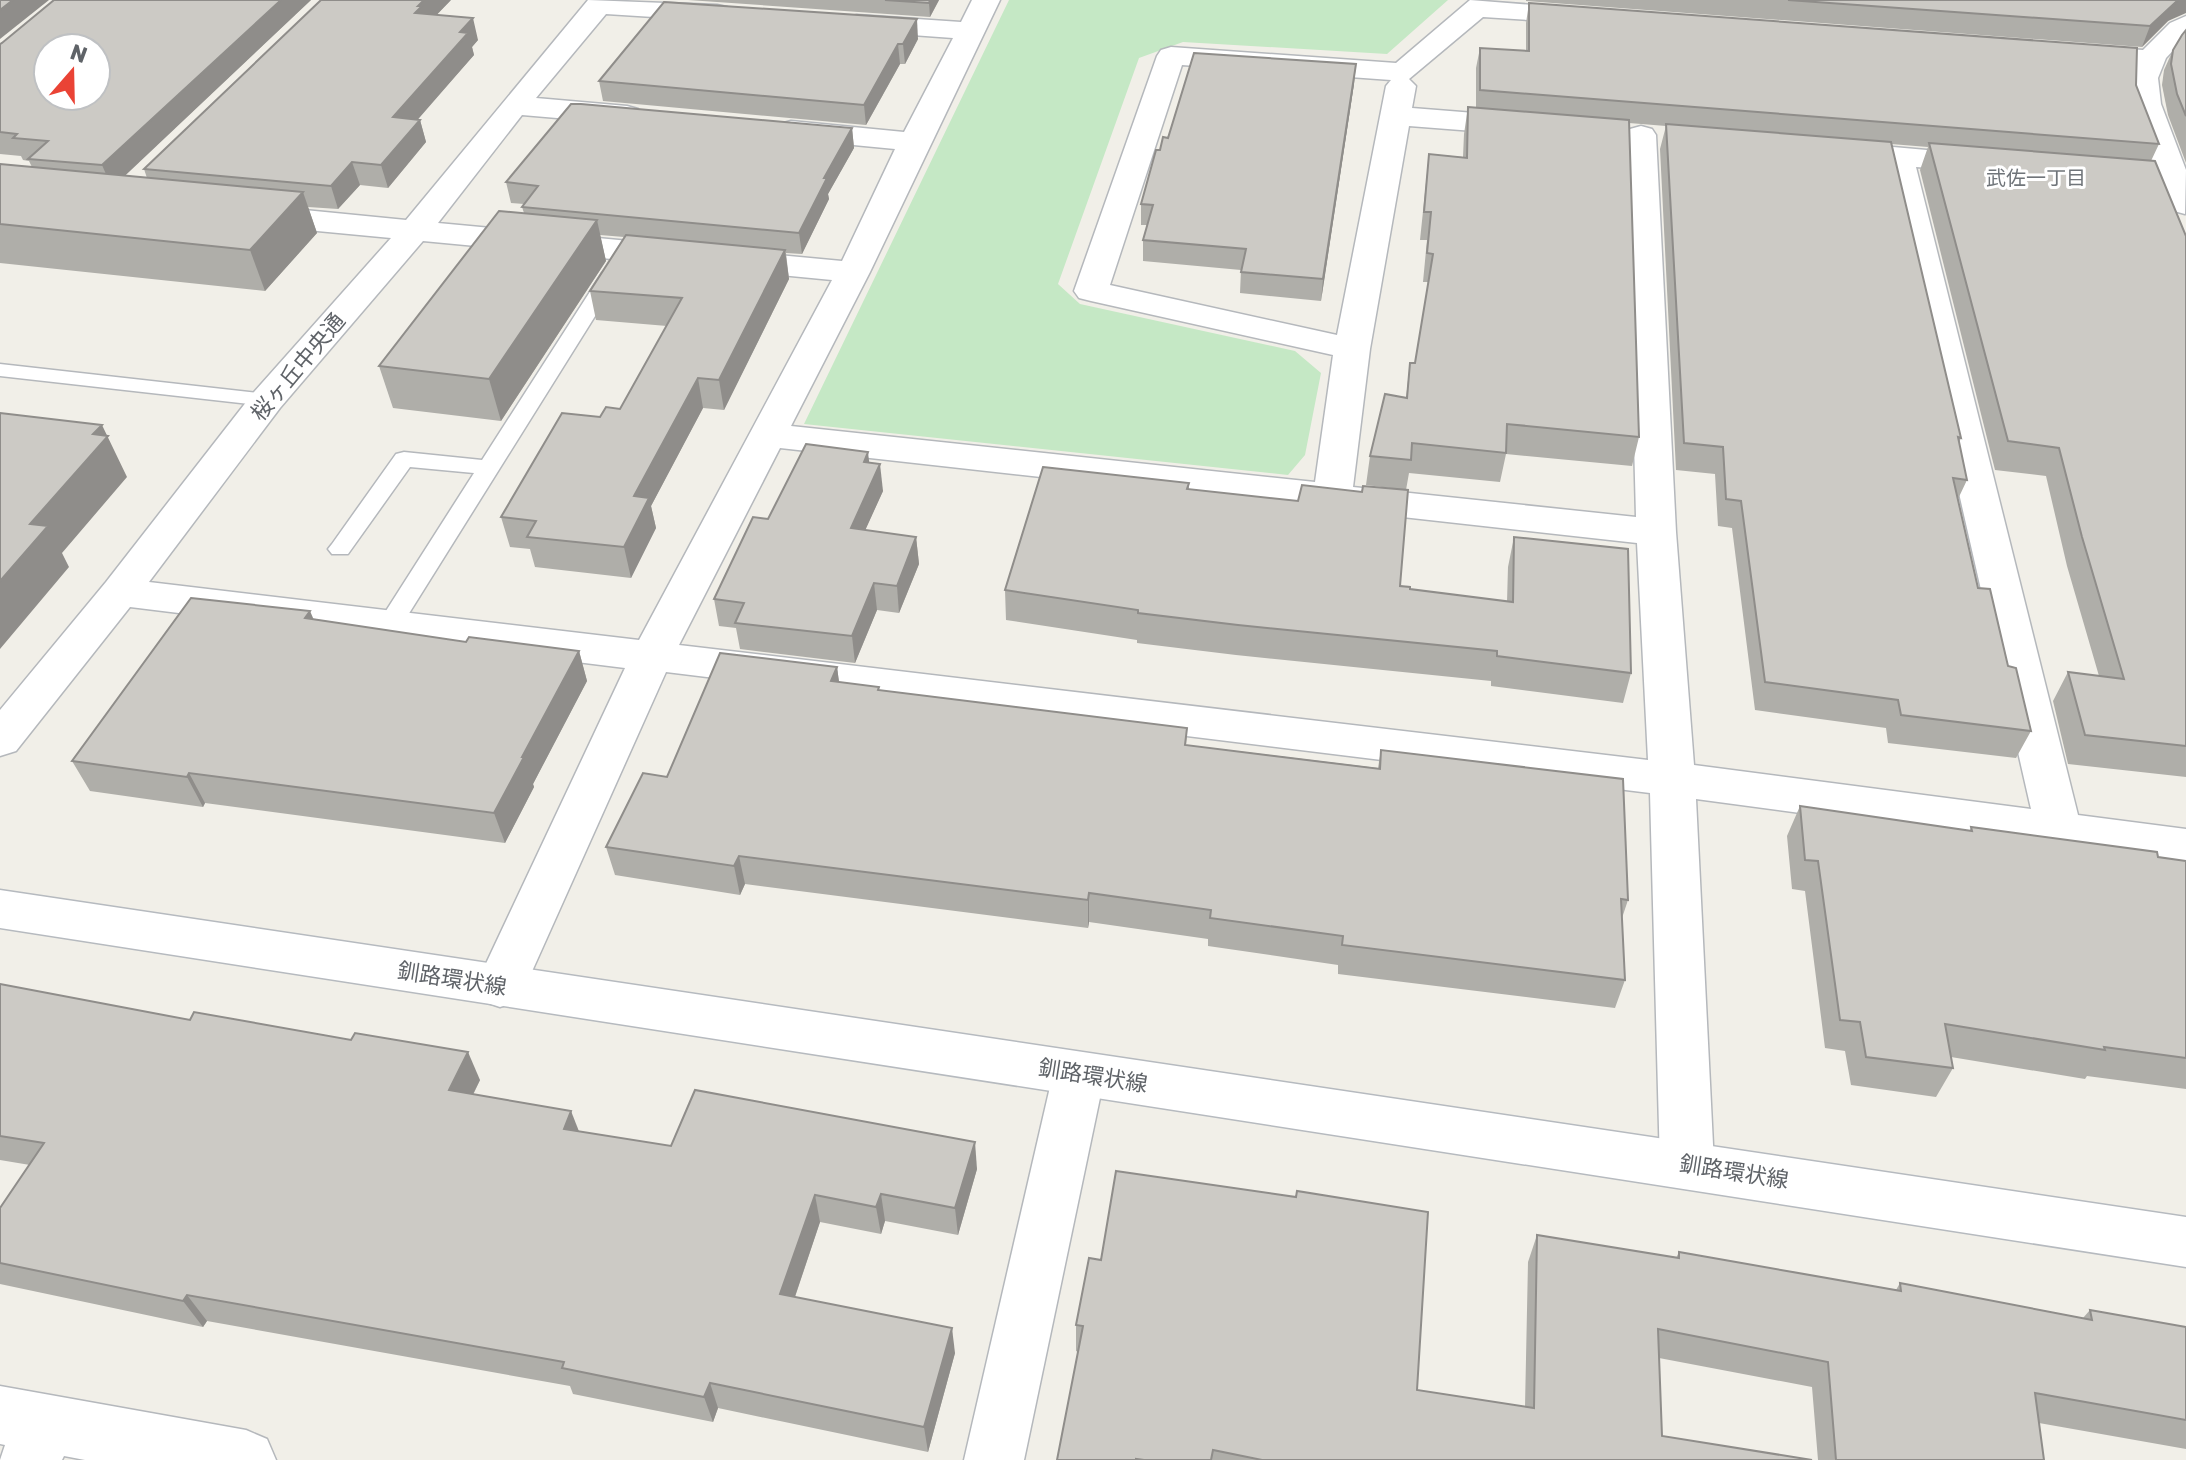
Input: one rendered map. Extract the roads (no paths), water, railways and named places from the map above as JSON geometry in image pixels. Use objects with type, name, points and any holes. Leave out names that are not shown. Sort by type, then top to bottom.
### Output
[{"type":"street","points":[[601,2],[739,15]]},
{"type":"street","name":"桜ヶ丘中央通","points":[[0,740],[120,592],[267,400],[415,230],[601,2]]},
{"type":"street","points":[[1332,497],[1352,349],[1403,72],[1483,4],[1620,19]]},
{"type":"street","points":[[500,987],[652,656],[853,272],[978,16],[831,21]]},
{"type":"street","points":[[2180,192],[2144,98],[2143,77],[2168,37],[2186,24]]},
{"type":"street","points":[[2042,51],[2152,59]]},
{"type":"street","points":[[1352,349],[1091,291],[1171,56],[1403,72]]},
{"type":"street","points":[[514,105],[653,117]]},
{"type":"street","points":[[1396,116],[1549,128]]},
{"type":"street","points":[[760,127],[914,142]]},
{"type":"street","points":[[1641,135],[1656,532],[1672,779],[1687,1165]]},
{"type":"street","points":[[1807,149],[2005,165]]},
{"type":"street","points":[[1898,156],[2058,828]]},
{"type":"street","points":[[2082,172],[2180,192]]},
{"type":"street","points":[[229,212],[853,272]]},
{"type":"street","points":[[769,435],[1656,532]]},
{"type":"street","points":[[120,592],[1672,779],[2186,847]]},
{"type":"street","name":"釧路環状線","points":[[0,909],[2186,1242]]},
{"type":"street","points":[[994,1460],[1079,1074]]},
{"type":"street","points":[[26,1433],[246,1460]]},
{"type":"lane","points":[[389,625],[626,251]]},
{"type":"lane","points":[[0,370],[267,400]]},
{"type":"lane","points":[[340,549],[404,459],[489,468]]},
{"type":"district","name":"武佐一丁目","points":[[2036,178]]}]
